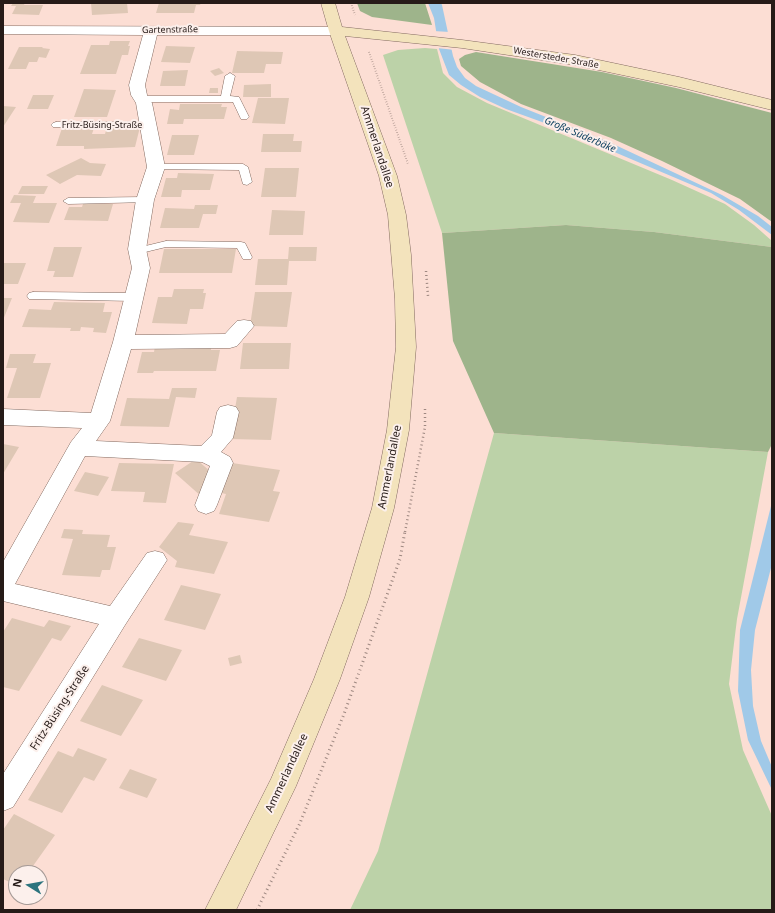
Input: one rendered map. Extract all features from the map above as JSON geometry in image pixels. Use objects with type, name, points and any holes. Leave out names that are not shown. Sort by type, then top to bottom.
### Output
[{"type":"main road","name":"Ammerlandallee","points":[[220,910],[282,786],[324,686],[357,597],[383,508],[398,430],[404,387],[406,347],[405,299],[397,215],[388,176],[370,120],[336,31],[328,3]]},
{"type":"main road","name":"Westersteder Straße","points":[[336,31],[462,44],[575,60],[679,82],[772,105]]},
{"type":"street","name":"Gartenstraße","points":[[3,30],[336,31]]},
{"type":"street","name":"Fritz-Büsing-Straße","points":[[3,584],[79,448],[99,421],[123,342],[141,268],[137,251],[145,200],[156,167],[144,103],[137,85],[151,31]]},
{"type":"street","points":[[123,342],[230,341],[244,326]]},
{"type":"street","points":[[206,454],[222,438],[228,412]]},
{"type":"street","points":[[3,417],[99,421]]},
{"type":"street","points":[[79,448],[206,454],[222,463],[206,505]]},
{"type":"street","name":"Fritz-Büsing-Straße","points":[[3,798],[116,618],[155,560]]},
{"type":"street","points":[[3,591],[116,618]]},
{"type":"lane","points":[[225,99],[230,76]]},
{"type":"lane","points":[[141,98],[236,99],[244,117]]},
{"type":"lane","name":"Fritz-Büsing-Straße","points":[[56,125],[148,125]]},
{"type":"lane","points":[[156,167],[242,167],[247,182]]},
{"type":"lane","points":[[68,201],[145,200]]},
{"type":"lane","points":[[137,251],[166,244],[241,245],[247,257]]},
{"type":"lane","points":[[33,296],[134,297]]},
{"type":"green space","points":[[357,3],[425,3],[432,25],[372,17],[360,11]]},
{"type":"green space","points":[[425,48],[437,49],[443,73],[457,87],[487,103],[672,180],[725,204],[754,225],[772,241],[772,247],[654,232],[566,225],[442,233],[383,55],[398,50]]},
{"type":"green space","points":[[476,52],[602,72],[676,88],[772,113],[772,222],[740,199],[662,161],[611,138],[521,104],[480,82],[461,66],[459,59],[465,55]]},
{"type":"green space","points":[[566,225],[654,232],[772,247],[772,444],[768,452],[494,433],[453,341],[442,233]]},
{"type":"green space","points":[[494,433],[768,452],[737,619],[729,684],[743,750],[772,816],[772,910],[350,910],[378,851]]},
{"type":"water","name":"Große Süderbäke","points":[[428,3],[441,3],[453,56],[457,67],[465,78],[476,86],[521,107],[611,143],[722,195],[758,216],[772,227],[772,235],[739,210],[711,193],[553,126],[506,109],[480,97],[461,85],[449,75],[439,49],[434,18]]},
{"type":"water","points":[[772,502],[772,564],[755,630],[751,670],[753,706],[761,741],[772,767],[772,790],[748,740],[738,691],[740,630]]},
{"type":"pier","points":[[433,31],[450,32],[455,50],[437,48]]},
{"type":"building","points":[[13,3],[25,3],[24,5],[43,5],[39,15],[12,14],[16,6],[11,6]]},
{"type":"building","points":[[91,3],[127,3],[128,13],[92,15]]},
{"type":"building","points":[[159,3],[201,3],[200,5],[196,5],[194,13],[156,13]]},
{"type":"building","points":[[110,41],[130,41],[128,46],[130,46],[128,55],[122,55],[116,74],[80,74],[91,45],[109,45]]},
{"type":"building","points":[[166,46],[195,47],[190,63],[161,62]]},
{"type":"building","points":[[19,47],[43,47],[42,48],[50,49],[46,58],[39,57],[37,62],[29,62],[26,69],[8,69]]},
{"type":"building","points":[[237,51],[283,52],[281,64],[266,64],[264,73],[232,73]]},
{"type":"building","points":[[219,68],[224,73],[215,76],[210,71]]},
{"type":"building","points":[[188,70],[185,86],[160,86],[163,71]]},
{"type":"building","points":[[271,84],[271,97],[243,97],[244,85]]},
{"type":"building","points":[[210,88],[218,88],[218,93],[209,93]]},
{"type":"building","points":[[84,89],[116,90],[107,117],[74,117]]},
{"type":"building","points":[[33,95],[54,95],[48,109],[27,109]]},
{"type":"building","points":[[258,98],[289,98],[285,124],[252,123]]},
{"type":"building","points":[[180,104],[222,104],[221,107],[227,107],[224,119],[184,119],[183,124],[167,124],[170,109],[179,110]]},
{"type":"building","points":[[3,106],[16,107],[3,127]]},
{"type":"building","points":[[107,127],[140,127],[135,147],[84,149],[84,146],[56,146],[62,128],[94,128],[92,134],[105,134]]},
{"type":"building","points":[[263,134],[294,134],[293,141],[302,141],[301,152],[261,152]]},
{"type":"building","points":[[172,135],[199,135],[194,155],[167,155]]},
{"type":"building","points":[[81,158],[90,163],[106,164],[101,176],[77,175],[60,184],[46,175]]},
{"type":"building","points":[[265,168],[299,168],[296,197],[261,197]]},
{"type":"building","points":[[178,173],[214,174],[210,190],[182,190],[181,197],[161,197],[166,178],[177,178]]},
{"type":"building","points":[[22,186],[48,186],[44,194],[18,194]]},
{"type":"building","points":[[14,195],[36,196],[33,203],[57,203],[49,223],[13,222],[21,203],[10,203]]},
{"type":"building","points":[[83,204],[113,204],[108,221],[64,220],[69,207],[82,207]]},
{"type":"building","points":[[195,205],[218,205],[216,214],[203,214],[199,228],[160,228],[165,208],[194,209]]},
{"type":"building","points":[[272,210],[305,211],[303,235],[269,235]]},
{"type":"building","points":[[54,247],[82,247],[73,277],[53,277],[55,271],[47,271]]},
{"type":"building","points":[[289,247],[317,247],[316,261],[289,261],[287,285],[255,285],[258,259],[288,259]]},
{"type":"building","points":[[164,249],[236,249],[232,273],[159,273]]},
{"type":"building","points":[[3,263],[26,263],[18,284],[3,284]]},
{"type":"building","points":[[174,289],[204,289],[203,293],[206,293],[203,309],[190,309],[187,324],[152,323],[158,297],[172,297]]},
{"type":"building","points":[[255,292],[292,292],[287,327],[250,326]]},
{"type":"building","points":[[3,298],[12,298],[3,320]]},
{"type":"building","points":[[54,302],[105,303],[103,312],[112,312],[106,333],[93,332],[94,328],[81,327],[80,331],[70,331],[71,328],[22,327],[29,309],[51,310]]},
{"type":"building","points":[[243,343],[291,343],[289,369],[240,369]]},
{"type":"building","points":[[155,346],[211,347],[211,350],[220,350],[216,371],[154,371],[153,373],[137,373],[142,352],[154,352]]},
{"type":"building","points":[[10,354],[36,354],[33,363],[51,363],[40,398],[7,398],[17,368],[6,368]]},
{"type":"building","points":[[172,388],[197,388],[195,398],[176,397],[169,427],[120,426],[127,398],[169,399]]},
{"type":"building","points":[[237,397],[277,398],[271,440],[230,439]]},
{"type":"building","points":[[3,444],[19,447],[3,474]]},
{"type":"building","points":[[196,459],[211,472],[202,497],[175,473]]},
{"type":"building","points":[[119,463],[174,464],[166,503],[143,502],[145,492],[111,491]]},
{"type":"building","points":[[232,463],[280,470],[273,491],[280,492],[269,522],[219,514],[226,494],[221,493]]},
{"type":"building","points":[[85,472],[109,477],[98,496],[74,491]]},
{"type":"building","points":[[178,522],[194,524],[189,535],[228,542],[214,574],[175,567],[177,561],[159,547]]},
{"type":"building","points":[[64,529],[83,530],[82,534],[110,535],[107,547],[116,547],[110,570],[102,570],[100,577],[62,575],[73,539],[61,538]]},
{"type":"building","points":[[181,585],[221,594],[205,630],[164,620]]},
{"type":"building","points":[[12,618],[44,627],[49,620],[71,626],[61,641],[52,638],[19,691],[3,687],[3,632]]},
{"type":"building","points":[[139,638],[182,650],[166,681],[122,667]]},
{"type":"building","points":[[240,655],[242,663],[230,666],[228,658]]},
{"type":"building","points":[[102,685],[143,700],[121,736],[80,721]]},
{"type":"building","points":[[78,748],[107,759],[94,781],[84,777],[62,813],[28,800],[58,751],[73,757]]},
{"type":"building","points":[[130,769],[157,779],[147,798],[119,788]]},
{"type":"building","points":[[14,814],[55,835],[34,865],[8,865],[8,881],[3,879],[3,830]]}]
